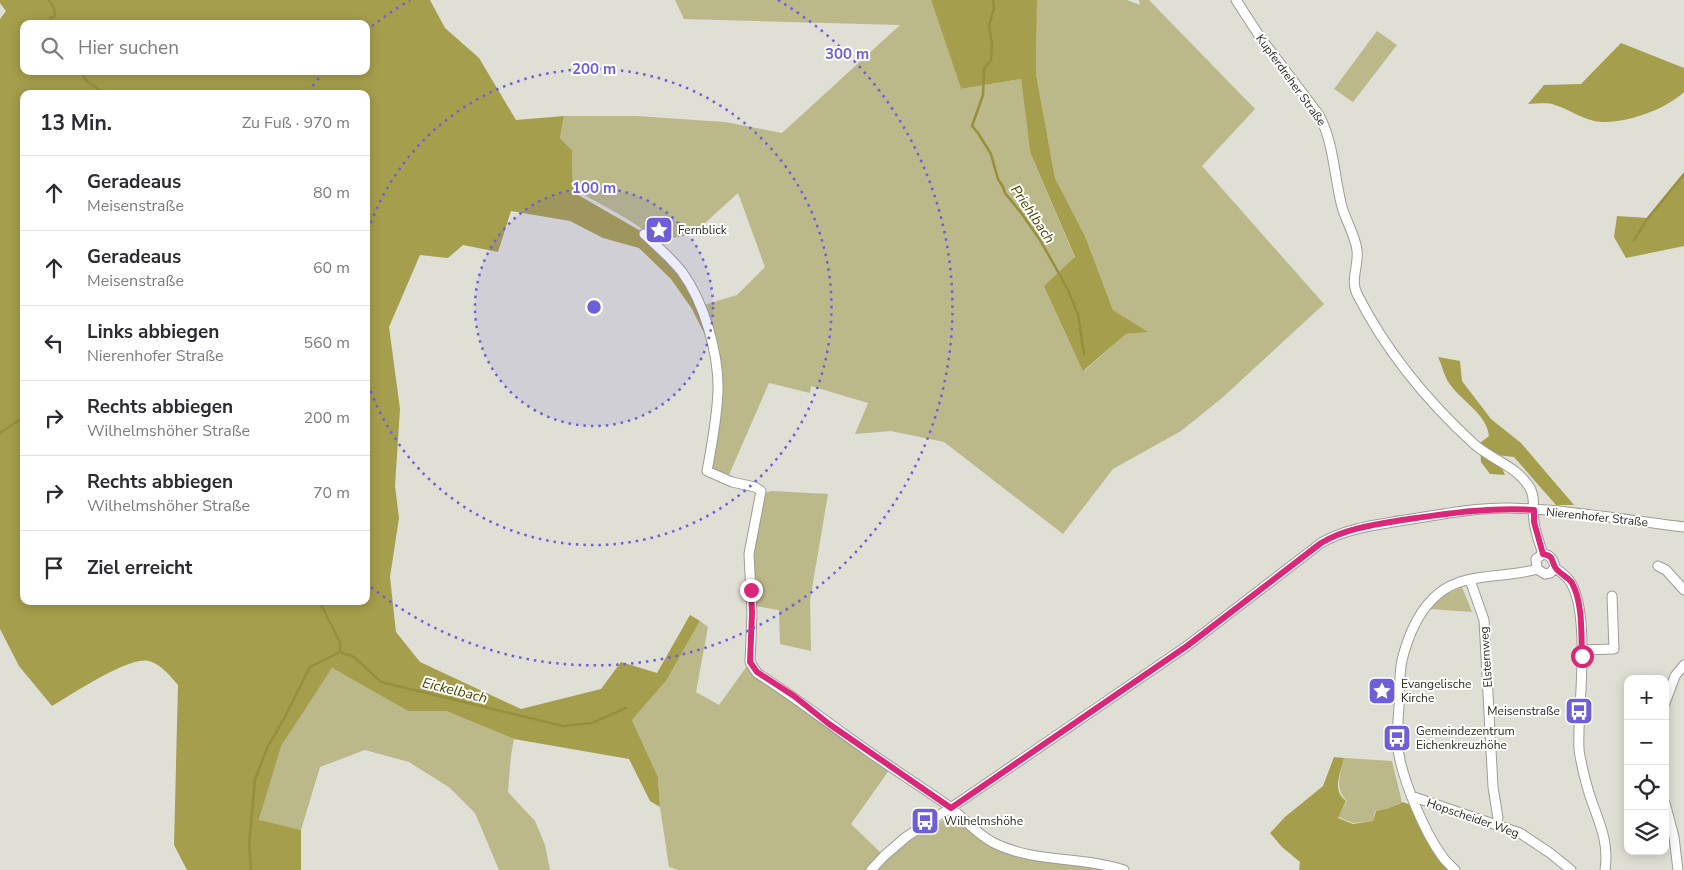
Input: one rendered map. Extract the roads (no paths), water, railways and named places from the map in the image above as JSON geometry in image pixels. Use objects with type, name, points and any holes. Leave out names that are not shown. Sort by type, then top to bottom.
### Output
[{"type":"street","name":"Kupferdreher Straße","points":[[1236,0],[1260,37],[1314,108],[1326,129],[1330,140],[1342,208],[1356,247],[1354,283],[1360,300],[1411,378],[1427,396],[1477,447],[1520,475],[1534,496],[1534,510]]},
{"type":"street","points":[[644,234],[675,264],[691,286],[715,353],[718,378],[717,407],[707,471],[732,482],[755,487],[761,491],[749,554],[752,613],[750,662],[753,668],[852,740],[951,808],[976,832],[995,843],[1024,853],[1100,864],[1124,870]]},
{"type":"street","name":"Nierenhofer Straße","points":[[871,870],[906,836],[951,808],[1187,646],[1321,543],[1333,536],[1377,524],[1472,510],[1505,508],[1684,527]]},
{"type":"street","points":[[1534,510],[1534,522],[1543,554]]},
{"type":"street","points":[[1543,554],[1552,558],[1555,568],[1572,583],[1577,598],[1582,650],[1579,753],[1587,787],[1605,834],[1605,870]]},
{"type":"street","points":[[1543,554],[1536,559],[1537,569],[1545,574],[1550,573],[1555,568]]},
{"type":"street","points":[[1658,566],[1666,570],[1684,590]]},
{"type":"street","name":"Hopscheider Weg","points":[[1537,569],[1487,576],[1457,584],[1439,594],[1423,611],[1411,632],[1402,662],[1397,738],[1399,756],[1411,796],[1520,833],[1571,870]]},
{"type":"street","name":"Elsternweg","points":[[1470,580],[1484,620],[1493,787],[1498,818],[1496,825]]},
{"type":"street","points":[[1582,650],[1614,649],[1612,596]]},
{"type":"street","points":[[1669,692],[1675,676],[1684,665]]},
{"type":"street","points":[[1411,796],[1423,823],[1442,856],[1455,870]]},
{"type":"street","points":[[1667,810],[1674,837],[1678,870]]},
{"type":"waterway","name":"Eickelbach","points":[[49,0],[54,8],[55,16],[50,18],[50,20]]},
{"type":"waterway","name":"Priehlbach","points":[[993,0],[994,9],[989,25],[992,45],[991,60],[984,69],[983,95],[972,126],[991,154],[998,179],[1005,193],[1040,240],[1066,286],[1078,314],[1084,354]]},
{"type":"waterway","name":"Eickelbach","points":[[83,75],[87,81],[99,90]]},
{"type":"waterway","points":[[1634,240],[1648,218],[1684,174]]},
{"type":"waterway","points":[[0,433],[20,420]]},
{"type":"waterway","name":"Eickelbach","points":[[321,605],[340,642],[340,652],[354,657],[381,682],[563,726],[592,723],[626,708]]},
{"type":"waterway","points":[[251,870],[249,846],[255,779],[268,746],[310,667],[340,652]]},
{"type":"place","name":"Fernblick","points":[[659,230]]},
{"type":"place","name":"Evangelische Kirche","points":[[1382,691]]},
{"type":"place","name":"Meisenstraße","points":[[1579,711]]},
{"type":"place","name":"Gemeindezentrum Eichenkreuzhöhe","points":[[1397,738]]},
{"type":"place","name":"Wilhelmshöhe","points":[[925,821]]}]
